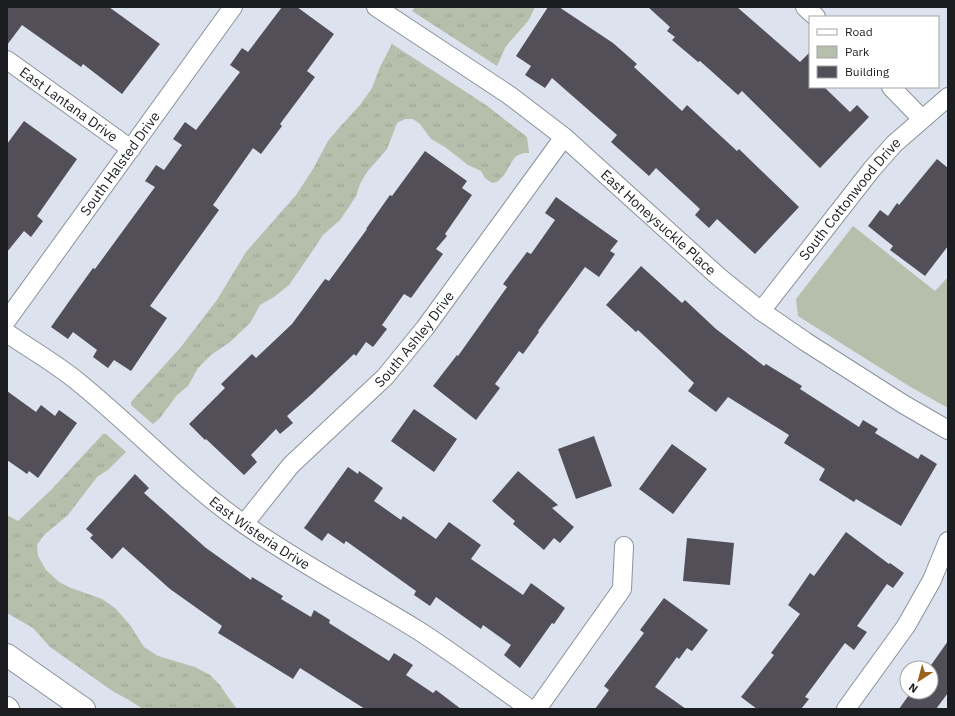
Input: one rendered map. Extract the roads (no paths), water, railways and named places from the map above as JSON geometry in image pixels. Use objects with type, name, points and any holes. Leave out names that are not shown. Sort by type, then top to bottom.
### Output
[{"type":"main road","points":[[7,655],[84,709]]},
{"type":"street","name":"South Halsted Drive","points":[[7,320],[233,7]]},
{"type":"street","name":"East Honeysuckle Place","points":[[376,7],[509,95],[564,137],[719,277],[761,311],[812,347],[903,404],[948,430]]},
{"type":"street","points":[[805,7],[815,16]]},
{"type":"street","name":"East Lantana Drive","points":[[7,60],[131,149]]},
{"type":"street","points":[[892,88],[922,119]]},
{"type":"street","name":"South Cottonwood Drive","points":[[761,311],[872,168],[894,144],[948,97]]},
{"type":"street","name":"South Ashley Drive","points":[[244,524],[292,465],[390,371],[425,328],[564,137]]},
{"type":"street","name":"East Wisteria Drive","points":[[7,333],[75,380],[204,494],[244,524],[299,560],[417,630],[465,662],[530,709]]},
{"type":"street","points":[[846,709],[906,626],[932,580],[948,541]]},
{"type":"street","points":[[537,709],[622,589],[624,546]]}]
